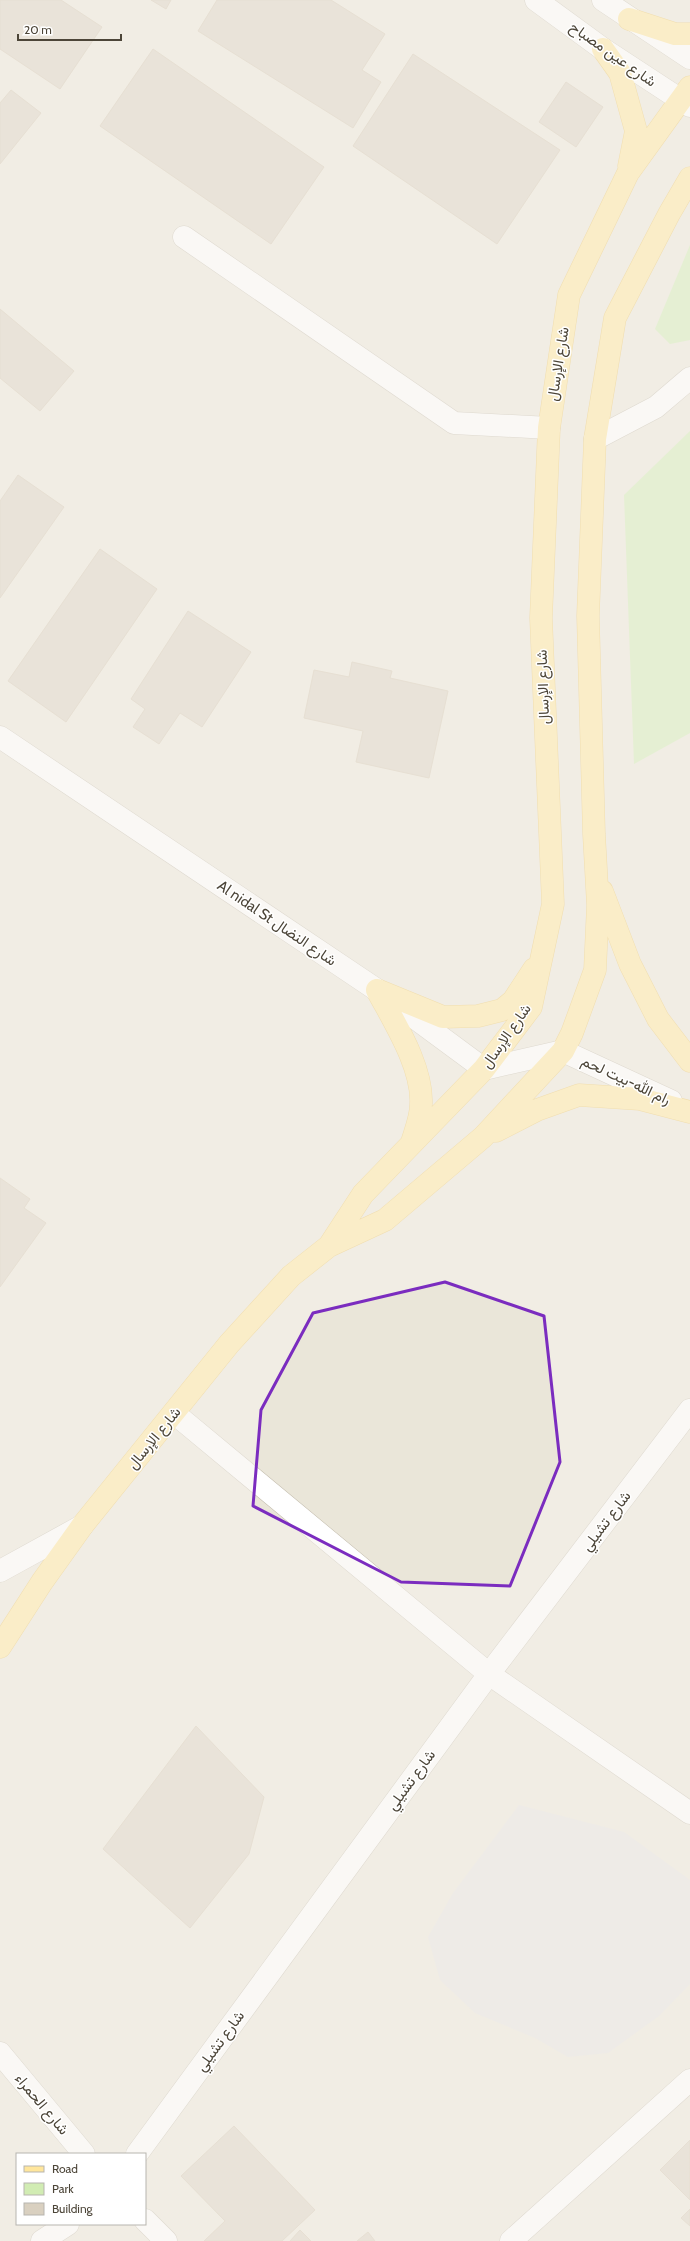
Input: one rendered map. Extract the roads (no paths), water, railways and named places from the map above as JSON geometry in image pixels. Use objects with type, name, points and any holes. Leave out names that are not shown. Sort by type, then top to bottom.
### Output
[{"type":"main road","points":[[629,19],[675,34],[690,34]]},
{"type":"main road","points":[[603,49],[620,73],[636,131],[628,173]]},
{"type":"main road","name":"شارع الإرسال","points":[[329,1246],[363,1194],[484,1069],[531,1007],[544,955],[554,904],[540,618],[549,428],[569,295],[628,173],[687,98]]},
{"type":"main road","name":"شارع الإرسال","points":[[0,1647],[42,1582],[82,1526],[229,1344],[290,1276],[329,1246],[385,1220],[483,1137],[563,1051],[572,1034],[595,970],[598,905],[588,616],[594,439],[615,318],[668,214],[690,178]]},
{"type":"main road","points":[[597,878],[630,964],[658,1019],[690,1061]]},
{"type":"main road","points":[[377,990],[444,1017],[478,1016],[502,1010],[513,1002],[544,955]]},
{"type":"main road","points":[[377,990],[411,1057],[420,1090],[422,1102],[420,1117],[410,1146]]},
{"type":"main road","points":[[483,1137],[537,1110],[579,1095],[640,1099],[690,1111]]},
{"type":"street","name":"شارع عين مصباح","points":[[536,0],[603,49],[687,98]]},
{"type":"street","points":[[603,0],[629,19],[690,58]]},
{"type":"street","points":[[184,237],[454,423],[549,428]]},
{"type":"street","points":[[594,439],[656,407],[690,378]]},
{"type":"street","name":"Al nidal St شارع النضال","points":[[0,737],[377,990],[484,1069]]},
{"type":"street","points":[[484,1069],[563,1051]]},
{"type":"street","name":"رام الله-بيت لحم","points":[[563,1051],[690,1111]]},
{"type":"street","name":"شارع تشيلي","points":[[138,2153],[489,1674],[690,1410]]},
{"type":"street","points":[[174,1413],[489,1674],[690,1813]]},
{"type":"street","points":[[0,1570],[82,1526]]},
{"type":"street","name":"شارع الحمراء","points":[[0,2053],[83,2153]]},
{"type":"street","points":[[511,2241],[690,2080]]},
{"type":"street","points":[[146,2221],[166,2241]]},
{"type":"street","points":[[42,2241],[66,2225]]}]
